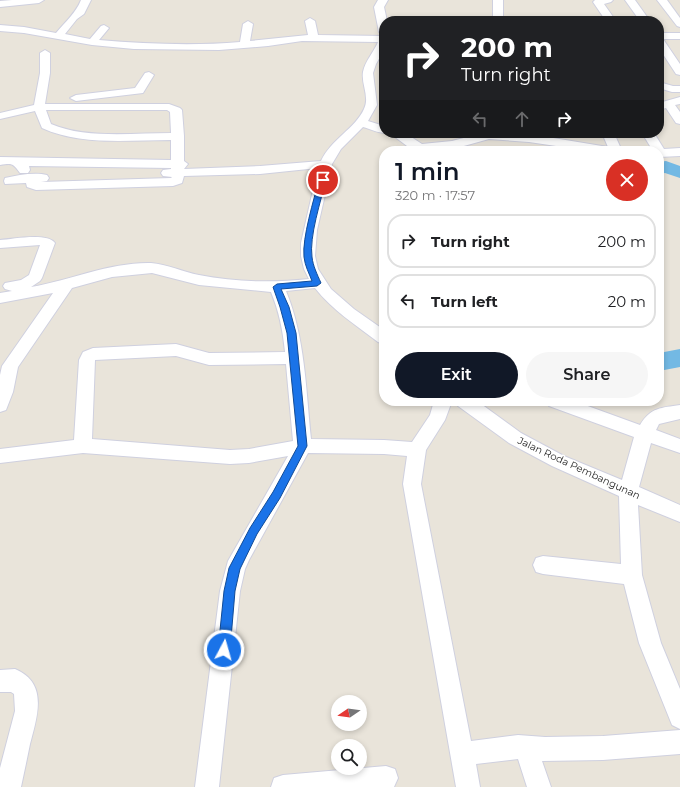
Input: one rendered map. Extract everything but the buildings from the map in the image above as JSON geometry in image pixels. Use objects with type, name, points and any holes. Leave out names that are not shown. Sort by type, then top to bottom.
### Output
[{"type":"street","points":[[3,7],[39,0]]},
{"type":"street","points":[[58,36],[74,17],[81,12],[86,0]]},
{"type":"street","points":[[381,16],[379,7],[383,0]]},
{"type":"street","points":[[498,0],[498,16]]},
{"type":"street","points":[[608,0],[598,2],[608,16]]},
{"type":"street","points":[[630,0],[641,16]]},
{"type":"street","points":[[662,0],[680,24]]},
{"type":"street","points":[[310,21],[314,38]]},
{"type":"street","points":[[245,45],[248,24]]},
{"type":"street","points":[[0,28],[24,30],[92,42],[134,46],[192,48],[245,45],[302,38],[379,40]]},
{"type":"street","points":[[92,42],[104,28]]},
{"type":"street","points":[[664,36],[680,36]]},
{"type":"street","points":[[664,48],[680,72]]},
{"type":"street","points":[[379,50],[371,66],[371,108],[361,122],[342,140],[329,159],[311,226],[308,255],[310,269],[317,283],[330,296],[379,334]]},
{"type":"street","points":[[45,52],[45,73],[40,105],[46,126],[56,131],[84,136],[178,136]]},
{"type":"street","points":[[134,107],[139,91],[149,75]]},
{"type":"street","points":[[664,87],[672,89],[680,89]]},
{"type":"street","points":[[0,116],[40,105],[139,91]]},
{"type":"street","points":[[669,104],[680,121]]},
{"type":"street","points":[[5,182],[33,178],[32,184],[36,186],[173,182],[178,180],[178,136],[175,108],[40,105]]},
{"type":"street","points":[[361,122],[379,128]]},
{"type":"street","points":[[405,138],[414,146]]},
{"type":"street","points":[[446,146],[475,138]]},
{"type":"street","points":[[537,138],[574,146],[572,138]]},
{"type":"street","points":[[0,149],[23,166],[24,171],[19,177],[5,182]]},
{"type":"street","points":[[664,152],[680,152]]},
{"type":"street","points":[[0,161],[179,169],[260,170],[329,159]]},
{"type":"street","points":[[0,244],[42,241],[48,243],[34,278],[31,281],[24,285],[0,287]]},
{"type":"street","points":[[0,298],[66,285],[112,272],[152,268],[199,280],[277,287],[317,283]]},
{"type":"street","points":[[0,405],[5,392],[10,366],[66,285]]},
{"type":"street","points":[[207,787],[230,591],[235,568],[254,531],[303,446],[291,333],[277,287]]},
{"type":"street","points":[[83,446],[87,360],[92,354],[176,350],[209,359],[293,358]]},
{"type":"street","points":[[442,406],[437,419],[423,437],[416,450],[412,484],[418,525],[468,787]]},
{"type":"street","name":"Jalan Roda Pembangunan","points":[[471,406],[515,438],[558,461],[680,514]]},
{"type":"street","points":[[568,406],[680,446]]},
{"type":"street","points":[[680,412],[662,415],[654,419],[644,434],[628,492],[632,575],[650,643],[680,717]]},
{"type":"street","points":[[0,456],[83,446],[230,456],[249,456],[303,446],[384,447],[416,450]]},
{"type":"street","points":[[543,564],[632,575]]},
{"type":"street","points":[[0,680],[14,680],[22,686],[26,694],[27,712],[12,768],[9,787]]},
{"type":"street","points":[[461,754],[518,746],[526,748],[605,749],[680,742]]},
{"type":"street","points":[[526,748],[539,787]]},
{"type":"street","points":[[283,787],[386,778]]},
{"type":"waterway","points":[[664,167],[680,172]]},
{"type":"waterway","points":[[664,361],[680,358]]},
{"type":"route","points":[[224,650],[230,591],[235,568],[254,531],[303,446],[291,333],[277,287],[317,283],[310,269],[308,255],[311,226],[323,180]]}]
